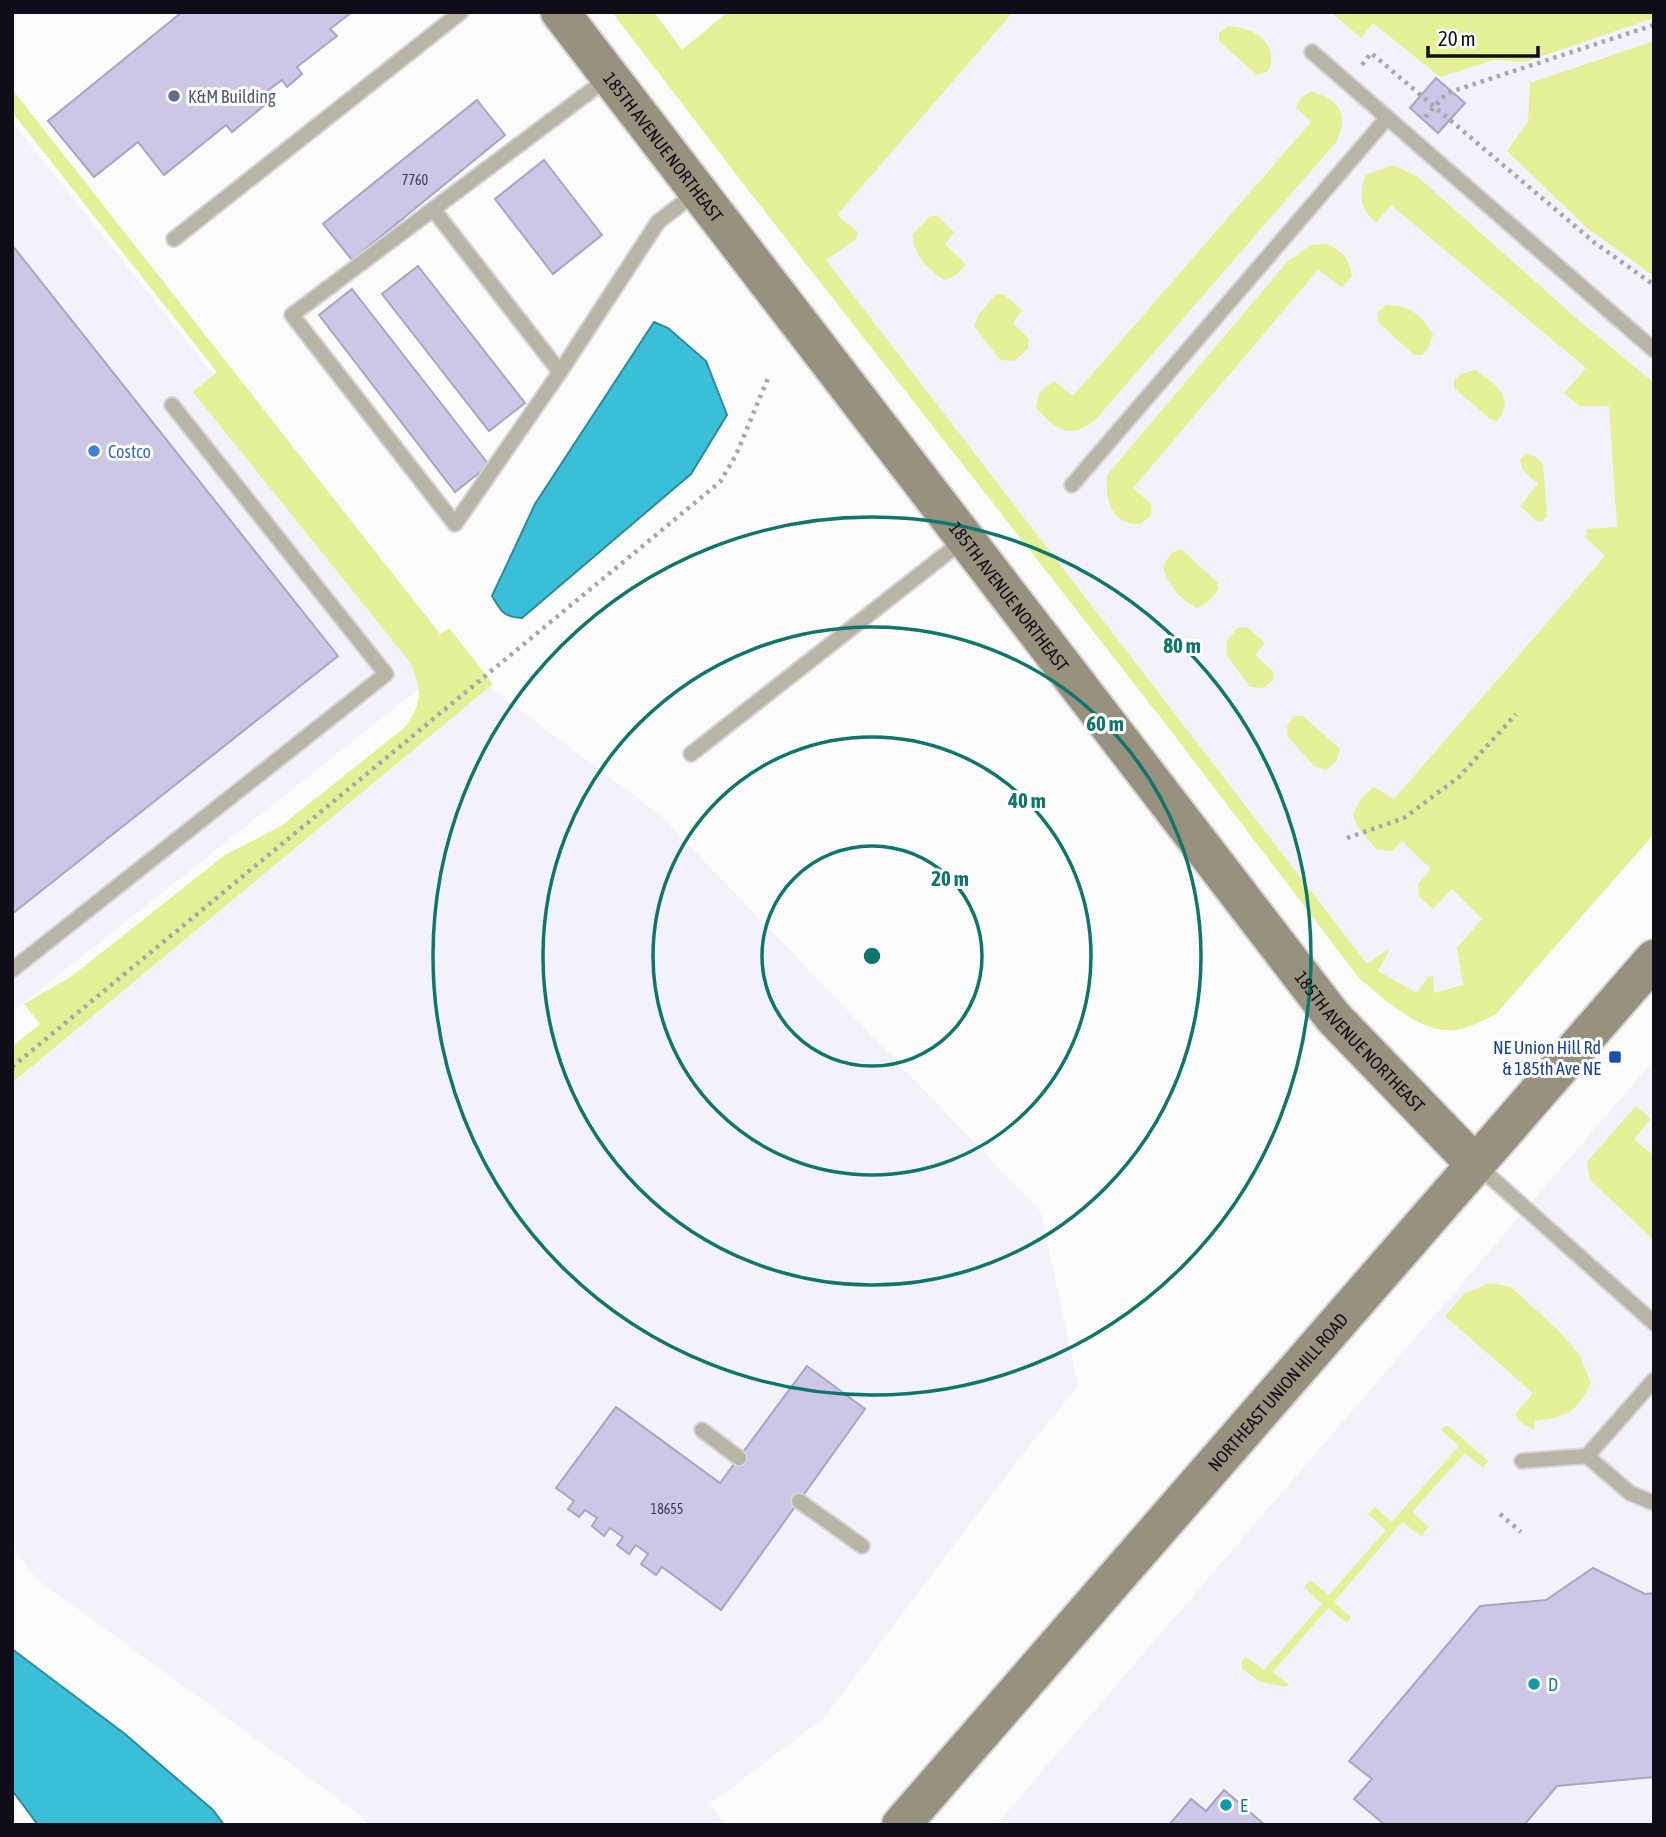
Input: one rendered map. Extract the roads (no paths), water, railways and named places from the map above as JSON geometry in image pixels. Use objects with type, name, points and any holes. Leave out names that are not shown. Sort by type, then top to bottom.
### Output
[{"type":"street","name":"185TH AVENUE NORTHEAST","points":[[560,12],[1333,1017],[1475,1164]]},
{"type":"street","name":"NORTHEAST UNION HILL ROAD","points":[[901,1825],[1654,959]]},
{"type":"lane","points":[[174,239],[461,12]]},
{"type":"lane","points":[[1312,52],[1654,350]]},
{"type":"lane","points":[[610,76],[292,315],[456,524],[561,372],[657,222],[699,190]]},
{"type":"lane","points":[[1072,485],[1387,118]]},
{"type":"lane","points":[[433,209],[561,372]]},
{"type":"lane","points":[[12,970],[386,674],[172,405]]},
{"type":"lane","points":[[691,754],[966,538]]},
{"type":"lane","points":[[1475,1164],[1654,1322]]},
{"type":"lane","points":[[1522,1461],[1587,1456],[1654,1380]]},
{"type":"lane","points":[[702,1430],[739,1458]]},
{"type":"lane","points":[[1587,1456],[1630,1493],[1654,1503]]},
{"type":"lane","points":[[799,1501],[862,1546]]},
{"type":"water","points":[[654,322],[668,328],[706,361],[727,415],[691,474],[522,618],[507,615],[492,596],[535,504]]},
{"type":"water","points":[[12,1649],[125,1734],[213,1810],[224,1825],[38,1825],[12,1790]]},
{"type":"place","name":"K&M Building","points":[[174,96]]},
{"type":"place","name":"Costco","points":[[94,451]]},
{"type":"place","name":"NE Union Hill Rd & 185th Ave NE","points":[[1615,1057]]},
{"type":"place","name":"D","points":[[1534,1684]]},
{"type":"place","name":"E","points":[[1226,1805]]}]
